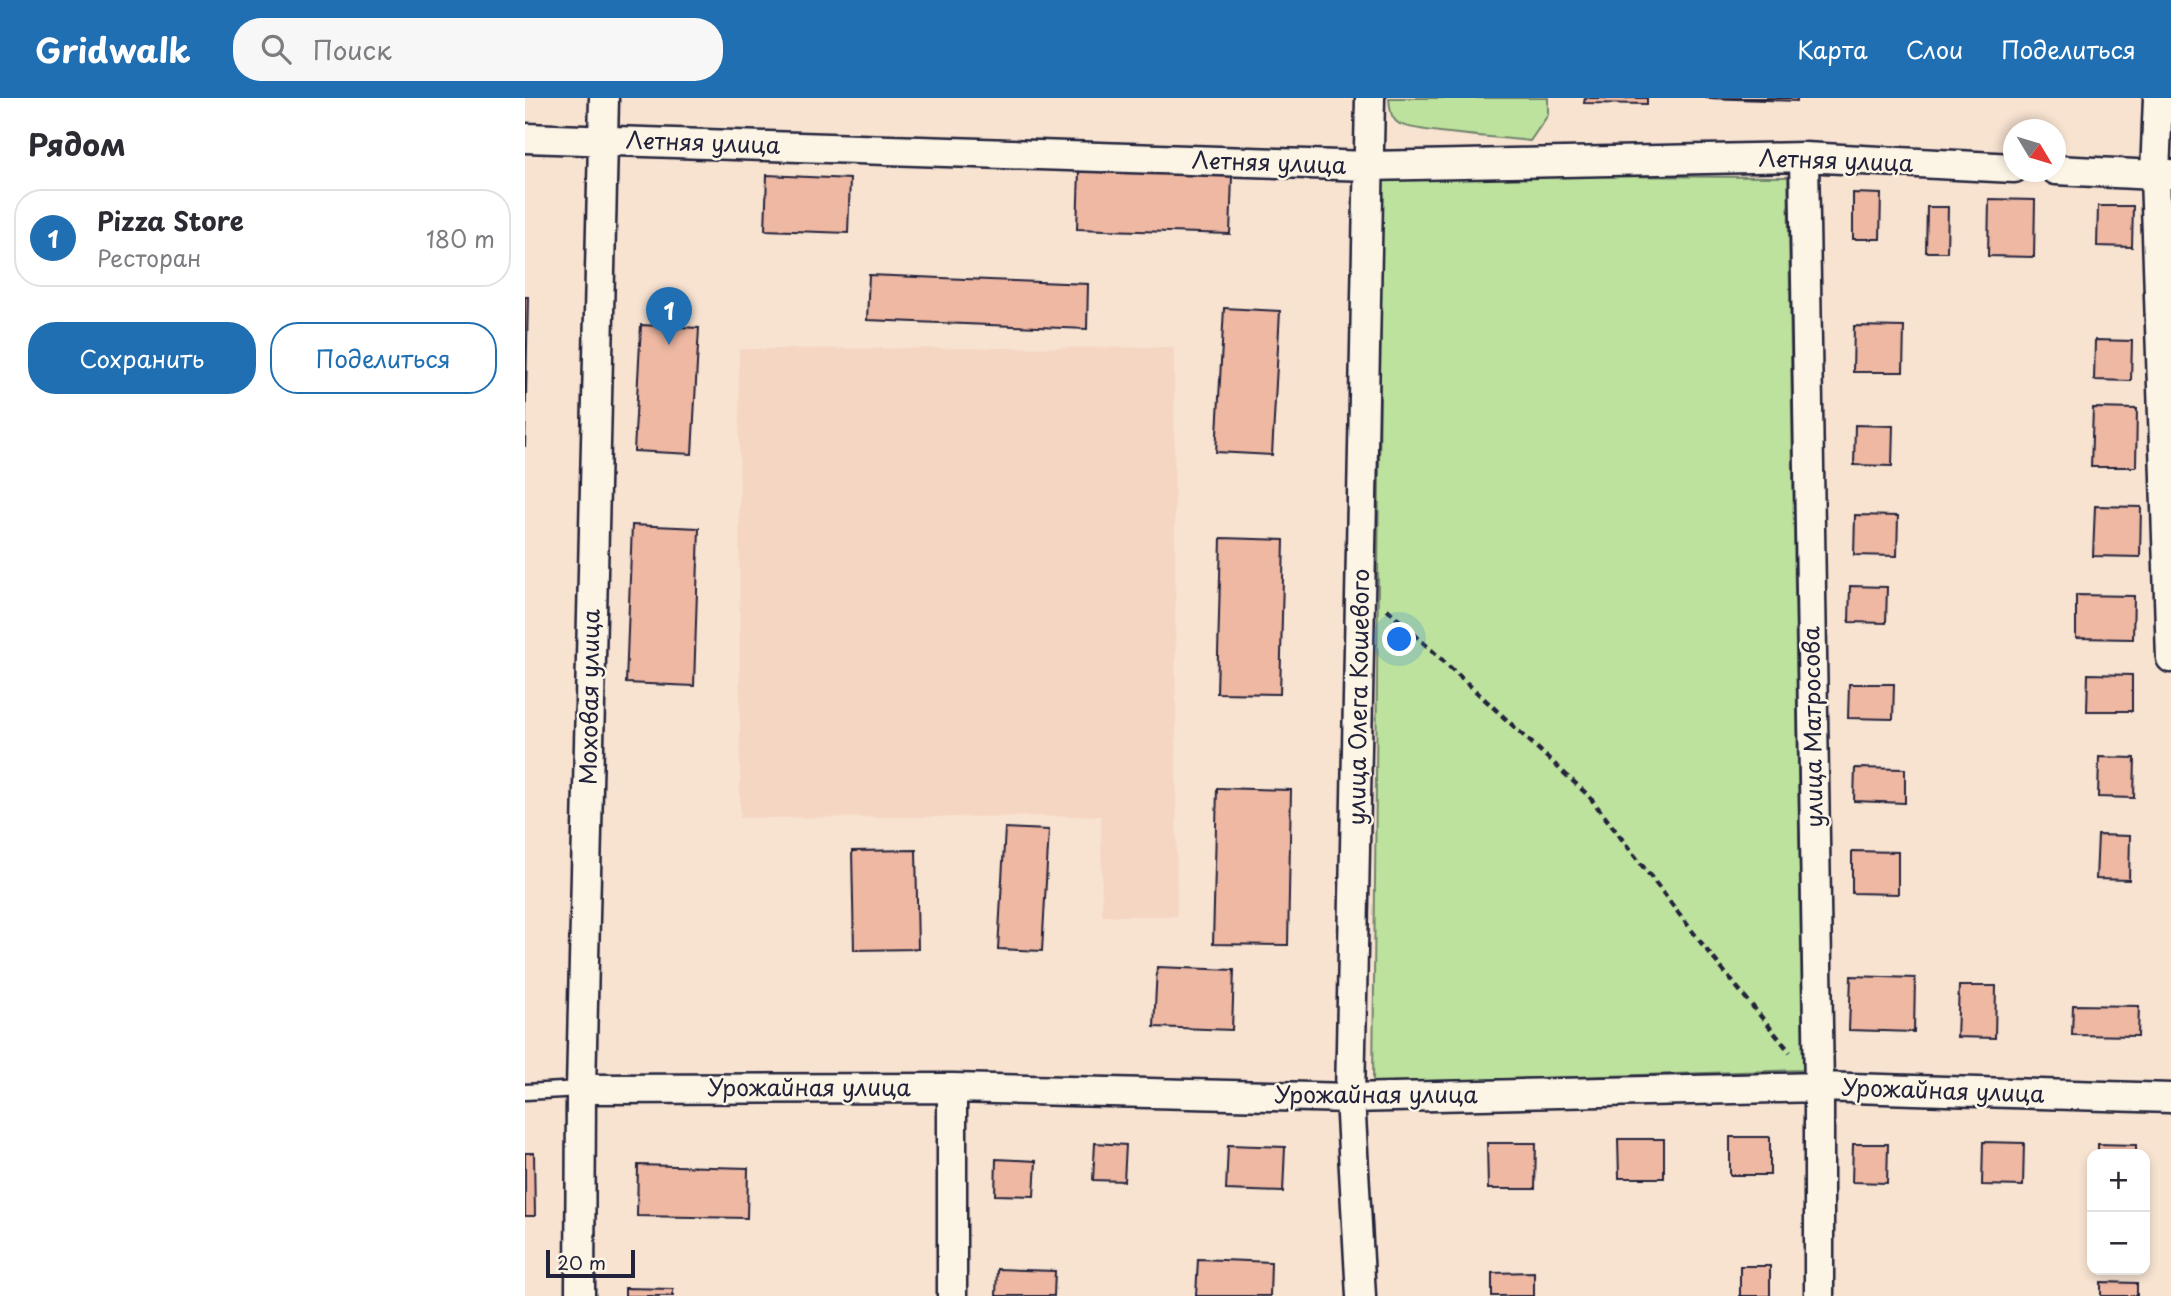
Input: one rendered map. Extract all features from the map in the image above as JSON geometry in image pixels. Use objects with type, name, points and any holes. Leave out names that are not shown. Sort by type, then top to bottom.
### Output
[{"type":"street","name":"Моховая улица","points":[[580,1296],[581,1089],[604,98]]},
{"type":"street","name":"улица Олега Кошевого","points":[[1361,1296],[1350,1098],[1370,98]]},
{"type":"street","points":[[2158,98],[2163,175],[2171,658]]},
{"type":"street","name":"Летняя улица","points":[[525,138],[1369,166],[1804,157],[2003,167]]},
{"type":"street","name":"улица Матросова","points":[[1804,157],[1819,1087],[1819,1296]]},
{"type":"street","points":[[2066,170],[2163,175]]},
{"type":"street","name":"Урожайная улица","points":[[581,1089],[952,1088],[1350,1098],[1819,1087],[2171,1098]]},
{"type":"street","points":[[952,1088],[952,1296]]},
{"type":"lane","points":[[525,1092],[581,1089]]},
{"type":"path","points":[[1361,585],[1589,796],[1709,953],[1819,1087]]},
{"type":"shaded area","points":[[1174,347],[1177,916],[1102,916],[1101,816],[740,818],[739,349]]},
{"type":"green space","points":[[1389,98],[1548,98],[1548,115],[1530,141],[1460,134],[1398,123],[1392,115]]},
{"type":"green space","points":[[1382,175],[1788,177],[1803,1070],[1373,1083]]},
{"type":"building","points":[[1585,98],[1647,98],[1647,104],[1584,103]]},
{"type":"building","points":[[1705,98],[1797,98],[1797,101]]},
{"type":"building","points":[[1079,171],[1232,176],[1230,234],[1077,229]]},
{"type":"building","points":[[767,175],[850,179],[848,233],[765,230]]},
{"type":"building","points":[[1853,193],[1881,194],[1880,239],[1853,239]]},
{"type":"building","points":[[1989,199],[2035,200],[2034,257],[1988,256]]},
{"type":"building","points":[[2098,206],[2133,206],[2132,247],[2097,246]]},
{"type":"building","points":[[1927,207],[1948,207],[1947,252],[1926,252]]},
{"type":"building","points":[[869,275],[1088,284],[1087,329],[867,320]]},
{"type":"building","points":[[525,297],[528,297],[525,447]]},
{"type":"building","points":[[1224,308],[1280,311],[1272,455],[1216,452]]},
{"type":"building","points":[[641,325],[699,328],[692,454],[634,451]]},
{"type":"building","points":[[1854,326],[1904,327],[1903,372],[1853,372]]},
{"type":"building","points":[[2095,340],[2132,341],[2131,381],[2094,380]]},
{"type":"building","points":[[2093,408],[2137,409],[2136,467],[2091,467]]},
{"type":"building","points":[[1855,425],[1893,426],[1892,466],[1854,465]]},
{"type":"building","points":[[2095,506],[2141,507],[2140,557],[2093,556]]},
{"type":"building","points":[[1855,515],[1898,516],[1897,556],[1854,555]]},
{"type":"building","points":[[632,525],[699,528],[694,686],[626,683]]},
{"type":"building","points":[[1221,538],[1284,540],[1280,694],[1217,693]]},
{"type":"building","points":[[1850,586],[1887,587],[1886,623],[1849,622]]},
{"type":"building","points":[[2076,595],[2134,596],[2133,639],[2076,638]]},
{"type":"building","points":[[2088,674],[2132,675],[2132,711],[2087,711]]},
{"type":"building","points":[[1849,684],[1894,684],[1893,719],[1848,718]]},
{"type":"building","points":[[2099,757],[2135,758],[2134,798],[2098,797]]},
{"type":"building","points":[[1855,768],[1905,769],[1905,803],[1854,801]]},
{"type":"building","points":[[1217,788],[1291,790],[1288,945],[1213,944]]},
{"type":"building","points":[[1005,828],[1049,830],[1042,951],[998,949]]},
{"type":"building","points":[[2098,835],[2130,836],[2129,880],[2096,879]]},
{"type":"building","points":[[916,850],[918,949],[854,950],[852,851]]},
{"type":"building","points":[[1852,851],[1898,852],[1898,894],[1852,893]]},
{"type":"building","points":[[1157,967],[1234,970],[1232,1030],[1154,1027]]},
{"type":"building","points":[[1851,976],[1915,978],[1914,1032],[1849,1030]]},
{"type":"building","points":[[1959,986],[1996,986],[1995,1038],[1957,1037]]},
{"type":"building","points":[[2073,1005],[2139,1006],[2138,1036],[2072,1035]]},
{"type":"building","points":[[1730,1137],[1770,1137],[1770,1175],[1730,1175]]},
{"type":"building","points":[[1618,1139],[1664,1139],[1664,1178],[1619,1178]]},
{"type":"building","points":[[1983,1142],[2024,1143],[2023,1186],[1982,1185]]},
{"type":"building","points":[[1095,1143],[1126,1145],[1124,1181],[1093,1180]]},
{"type":"building","points":[[1487,1143],[1536,1143],[1535,1189],[1488,1189]]},
{"type":"building","points":[[1853,1144],[1888,1144],[1887,1183],[1852,1182]]},
{"type":"building","points":[[2098,1144],[2136,1145],[2136,1149],[2098,1149]]},
{"type":"building","points":[[1228,1145],[1285,1147],[1283,1192],[1226,1190]]},
{"type":"building","points":[[525,1153],[534,1153],[535,1216],[525,1216]]},
{"type":"building","points":[[996,1159],[1036,1161],[1034,1196],[995,1195]]},
{"type":"building","points":[[638,1165],[748,1168],[747,1218],[637,1216]]},
{"type":"building","points":[[1198,1259],[1271,1262],[1270,1296],[1196,1296]]},
{"type":"building","points":[[1740,1266],[1770,1266],[1770,1296],[1740,1296]]},
{"type":"building","points":[[997,1269],[1055,1271],[1054,1296],[996,1296]]},
{"type":"building","points":[[1534,1272],[1534,1296],[1492,1296],[1492,1273]]},
{"type":"building","points":[[2101,1282],[2137,1283],[2137,1296],[2101,1296]]},
{"type":"building","points":[[625,1288],[673,1289],[673,1296],[625,1296]]},
{"type":"place","name":"Pizza Store","points":[[669,345]]}]
